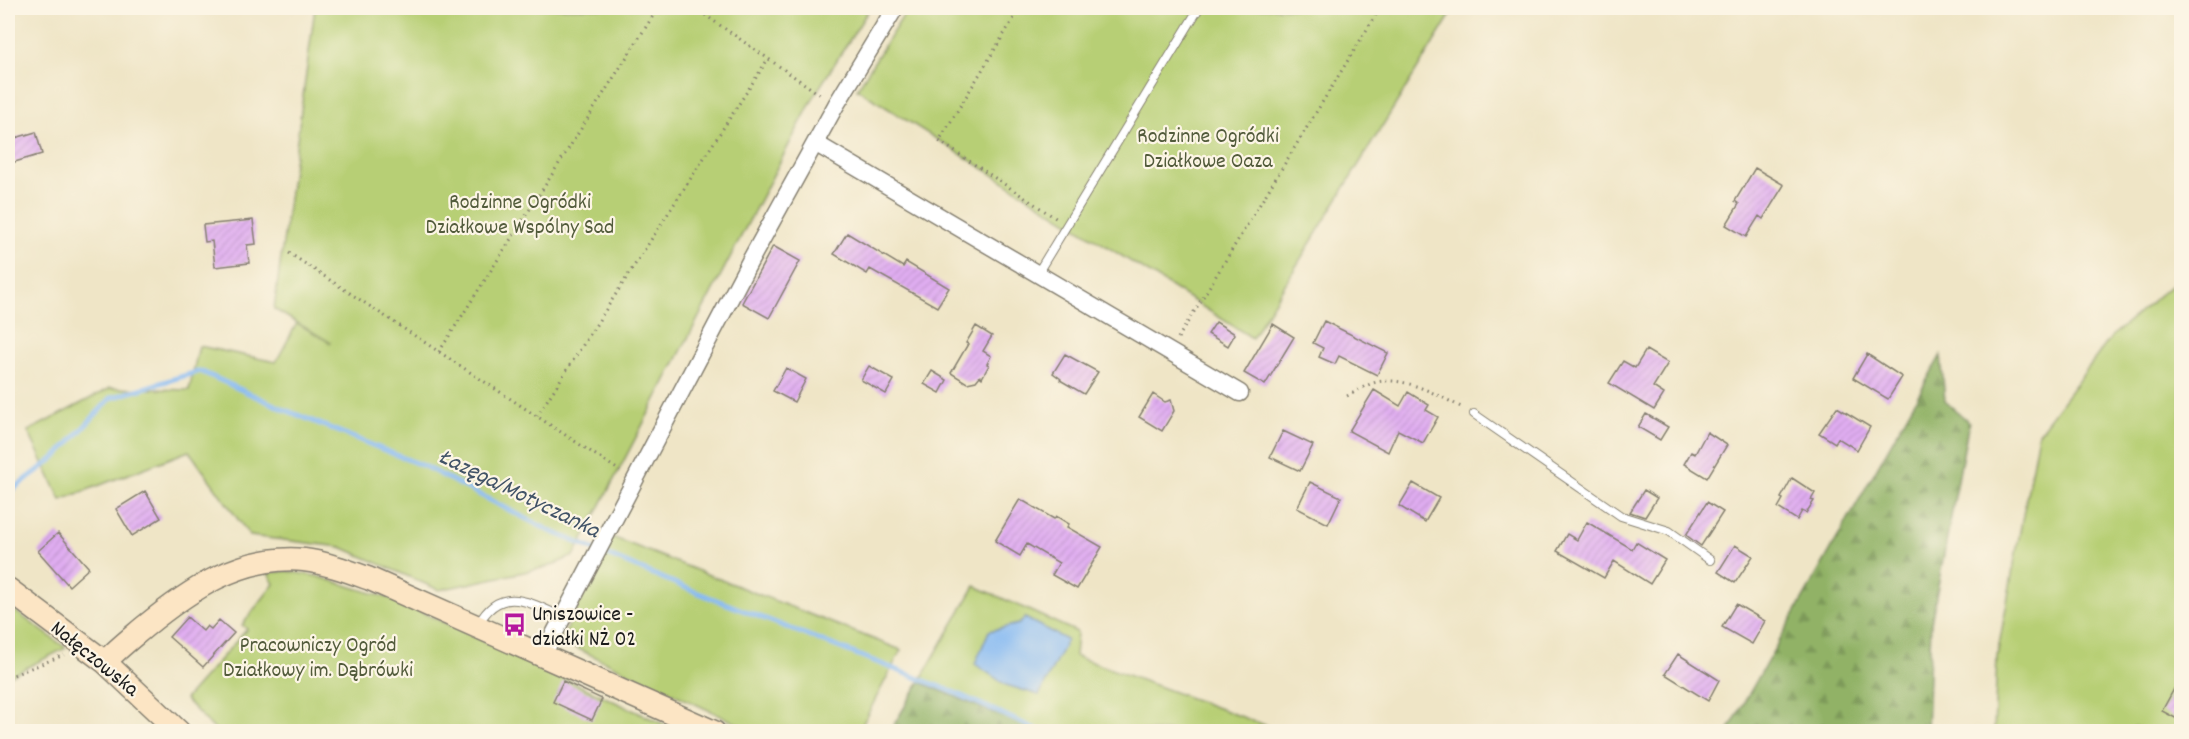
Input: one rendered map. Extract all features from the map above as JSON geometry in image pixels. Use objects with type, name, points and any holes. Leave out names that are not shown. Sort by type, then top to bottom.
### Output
[{"type":"street","points":[[543,655],[750,261],[836,105],[895,8]]},
{"type":"street","points":[[815,143],[1240,393]]},
{"type":"street","points":[[105,662],[162,612],[194,590],[236,570],[261,563],[286,560],[322,563],[342,569],[477,625],[714,732]]},
{"type":"street","name":"Nałęczowska","points":[[8,589],[86,646],[179,732]]},
{"type":"lane","points":[[1036,274],[1199,8]]},
{"type":"lane","points":[[1474,414],[1621,516],[1669,531],[1710,560]]},
{"type":"lane","points":[[477,625],[484,612],[496,603],[507,600],[527,601],[562,617]]},
{"type":"path","points":[[439,352],[657,8]]},
{"type":"path","points":[[695,8],[836,105]]},
{"type":"path","points":[[1020,8],[939,141],[1066,225]]},
{"type":"path","points":[[1170,352],[1380,8]]},
{"type":"path","points":[[537,416],[768,60]]},
{"type":"path","points":[[288,253],[634,480]]},
{"type":"path","points":[[1347,396],[1372,383],[1393,380],[1437,394],[1474,414]]},
{"type":"path","points":[[8,677],[86,646]]},
{"type":"green space","name":"Rodzinne Ogródki Działkowe Wspólny Sad","points":[[315,8],[870,8],[816,93],[574,556],[547,567],[439,590],[341,547],[250,536],[189,451],[61,500],[28,431],[110,388],[189,390],[199,346],[276,362],[297,323],[331,343],[274,309]]},
{"type":"green space","name":"Rodzinne Ogródki Działkowe Oaza","points":[[908,8],[1455,8],[1252,338],[857,89]]},
{"type":"green space","points":[[2181,277],[2181,731],[2154,731],[2134,727],[2133,732],[1994,732],[1997,656],[2038,434],[2112,336]]},
{"type":"green space","points":[[1941,355],[1945,401],[1969,422],[1931,623],[1927,731],[1728,731]]},
{"type":"green space","points":[[612,537],[901,650],[859,731],[755,732],[561,641]]},
{"type":"green space","name":"Pracowniczy Ogród Działkowy im. Dąbrówki","points":[[286,571],[316,576],[395,600],[678,731],[216,731],[185,699],[247,629],[242,625],[274,584],[268,573]]},
{"type":"green space","points":[[975,586],[1077,632],[1075,656],[1281,731],[890,732]]},
{"type":"green space","points":[[8,606],[66,648],[8,677]]},
{"type":"green space","points":[[920,682],[1037,731],[890,731]]},
{"type":"water","points":[[1025,618],[1067,640],[1039,695],[1006,685],[975,664],[989,631],[1019,624]]},
{"type":"building","points":[[36,132],[42,154],[8,164],[8,140]]},
{"type":"building","points":[[1755,168],[1784,185],[1763,219],[1759,216],[1746,237],[1726,225],[1739,204],[1735,201]]},
{"type":"building","points":[[253,220],[256,244],[247,245],[249,263],[215,267],[212,241],[205,242],[203,225]]},
{"type":"building","points":[[847,233],[903,267],[906,262],[949,288],[937,307],[870,269],[867,274],[834,254]]},
{"type":"building","points":[[773,246],[800,261],[769,318],[742,303]]},
{"type":"building","points":[[1324,321],[1388,353],[1377,375],[1339,356],[1335,364],[1319,357],[1323,348],[1313,343]]},
{"type":"building","points":[[1216,322],[1235,334],[1228,346],[1208,334]]},
{"type":"building","points":[[1273,324],[1294,337],[1265,385],[1244,373]]},
{"type":"building","points":[[976,326],[992,336],[983,351],[991,356],[982,378],[980,376],[976,381],[967,383],[951,373]]},
{"type":"building","points":[[1646,350],[1668,363],[1653,387],[1664,394],[1654,410],[1609,383],[1623,361],[1635,368]]},
{"type":"building","points":[[1065,354],[1098,372],[1084,394],[1060,380],[1053,373]]},
{"type":"building","points":[[1867,354],[1902,377],[1888,399],[1853,378]]},
{"type":"building","points":[[869,366],[894,380],[886,394],[861,380]]},
{"type":"building","points":[[786,368],[806,379],[794,402],[773,391]]},
{"type":"building","points":[[932,371],[947,380],[940,393],[924,384]]},
{"type":"building","points":[[1374,390],[1400,406],[1408,392],[1429,405],[1426,410],[1438,417],[1423,443],[1398,430],[1388,452],[1349,431]]},
{"type":"building","points":[[1153,394],[1165,402],[1171,400],[1174,411],[1162,431],[1139,417]]},
{"type":"building","points":[[1837,407],[1870,427],[1857,450],[1838,438],[1835,443],[1819,433]]},
{"type":"building","points":[[1646,414],[1668,427],[1660,440],[1638,427]]},
{"type":"building","points":[[1283,431],[1313,445],[1300,471],[1270,457]]},
{"type":"building","points":[[1707,432],[1727,445],[1707,478],[1684,464],[1691,452],[1695,454]]},
{"type":"building","points":[[1792,478],[1815,493],[1811,500],[1814,501],[1806,513],[1802,511],[1797,520],[1778,508]]},
{"type":"building","points":[[1310,482],[1341,497],[1328,524],[1297,508]]},
{"type":"building","points":[[1413,483],[1439,498],[1425,522],[1399,506]]},
{"type":"building","points":[[1644,490],[1657,498],[1645,517],[1630,512]]},
{"type":"building","points":[[145,491],[161,518],[132,536],[116,509]]},
{"type":"building","points":[[1020,499],[1054,519],[1056,516],[1069,524],[1067,527],[1102,547],[1077,589],[1052,575],[1059,563],[1027,544],[1020,556],[995,541]]},
{"type":"building","points":[[1707,502],[1723,512],[1701,546],[1686,535]]},
{"type":"building","points":[[1587,522],[1632,549],[1636,542],[1665,560],[1650,584],[1614,561],[1604,578],[1557,551],[1567,534],[1577,540]]},
{"type":"building","points":[[58,533],[89,568],[69,586],[38,551]]},
{"type":"building","points":[[1735,545],[1753,556],[1735,583],[1718,572]]},
{"type":"building","points":[[1736,604],[1765,621],[1752,644],[1722,627]]},
{"type":"building","points":[[187,617],[203,631],[207,626],[211,629],[219,620],[234,633],[203,667],[169,637]]},
{"type":"building","points":[[1678,654],[1719,680],[1708,701],[1665,674]]},
{"type":"building","points":[[2181,676],[2181,721],[2162,711]]},
{"type":"building","points":[[563,681],[602,699],[592,720],[553,702]]},
{"type":"waterway","name":"Łazęga/Motyczanka","points":[[8,493],[57,456],[111,398],[200,371],[288,411],[426,467],[550,531],[691,590],[951,691],[1042,732]]},
{"type":"place","name":"Uniszowice - działki NŻ 02","points":[[514,625]]}]
